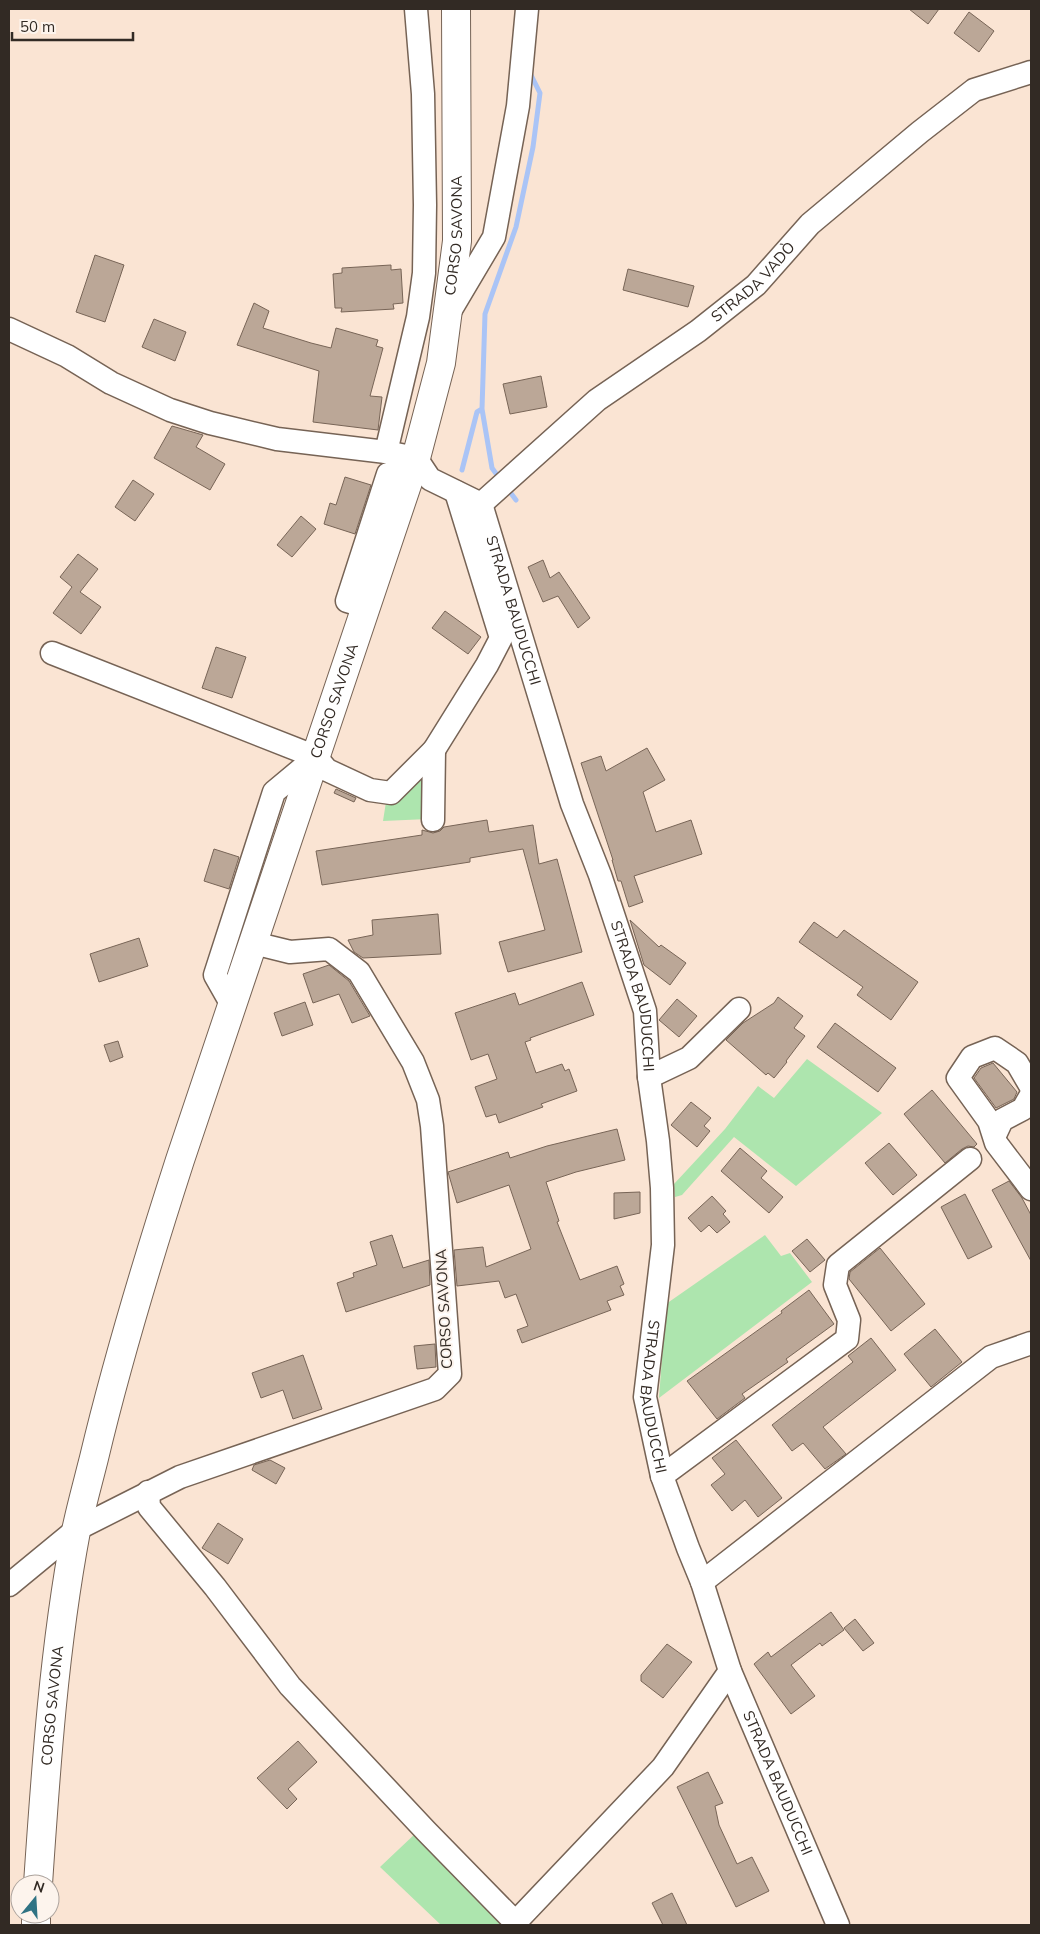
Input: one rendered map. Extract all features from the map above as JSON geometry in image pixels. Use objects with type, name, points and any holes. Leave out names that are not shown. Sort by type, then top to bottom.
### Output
[{"type":"main road","name":"CORSO SAVONA","points":[[39,1874],[45,1774],[55,1669],[77,1529],[108,1397],[142,1278],[414,463],[441,363],[457,241],[456,9]]},
{"type":"street","name":"CORSO SAVONA","points":[[386,452],[418,317],[424,273],[425,205],[422,94],[416,9]]},
{"type":"street","points":[[447,316],[494,237],[518,106],[527,9]]},
{"type":"street","name":"STRADA VADÒ","points":[[488,498],[597,400],[698,331],[756,285],[810,224],[928,126],[974,90],[1031,72]]},
{"type":"street","points":[[9,329],[67,356],[112,383],[170,410],[277,439],[386,452],[414,463],[430,479],[456,492],[488,498]]},
{"type":"street","points":[[52,653],[316,757],[326,770],[370,790],[391,793],[434,750],[487,665],[501,638],[456,492]]},
{"type":"street","name":"STRADA BAUDUCCHI","points":[[488,498],[524,644],[572,804],[600,876],[645,1011],[649,1077],[662,1188],[663,1245],[644,1397],[662,1476],[702,1582],[730,1671],[838,1925]]},
{"type":"street","points":[[501,638],[524,644]]},
{"type":"street","points":[[433,820],[434,750]]},
{"type":"street","points":[[232,1005],[215,976],[274,792],[316,757]]},
{"type":"street","name":"CORSO SAVONA","points":[[77,1529],[180,1477],[435,1390],[450,1374],[431,1117],[428,1100],[413,1062],[359,972],[346,961],[329,949],[290,952],[253,944]]},
{"type":"street","points":[[649,1077],[689,1058],[739,1009]]},
{"type":"street","points":[[1031,1087],[1017,1063],[995,1048],[972,1057],[958,1078],[989,1121],[995,1135],[996,1144],[1031,1189]]},
{"type":"street","points":[[995,1135],[1002,1120],[1023,1109],[1031,1095]]},
{"type":"street","points":[[662,1476],[847,1339],[849,1320],[835,1285],[838,1265],[970,1159]]},
{"type":"street","points":[[702,1582],[991,1357],[1031,1343]]},
{"type":"street","points":[[148,1492],[149,1507],[215,1587],[290,1686],[514,1923],[662,1767],[730,1671]]},
{"type":"street","points":[[9,1585],[77,1529]]},
{"type":"green space","points":[[430,768],[428,819],[383,821],[386,802]]},
{"type":"green space","points":[[807,1059],[882,1113],[796,1186],[734,1137],[682,1195],[675,1197],[674,1184],[725,1129],[758,1086],[774,1098]]},
{"type":"green space","points":[[765,1235],[781,1256],[790,1253],[812,1282],[659,1398],[666,1304]]},
{"type":"green space","points":[[417,1832],[504,1919],[502,1925],[441,1925],[380,1867]]},
{"type":"building","points":[[909,9],[939,9],[928,24]]},
{"type":"building","points":[[969,12],[994,31],[979,52],[954,33]]},
{"type":"building","points":[[95,255],[124,265],[105,322],[76,312]]},
{"type":"building","points":[[391,265],[391,270],[401,269],[403,303],[393,304],[394,309],[341,312],[342,308],[335,308],[333,274],[342,273],[342,268]]},
{"type":"building","points":[[628,269],[694,286],[688,307],[623,290]]},
{"type":"building","points":[[254,303],[269,311],[263,328],[311,343],[331,348],[336,328],[378,340],[376,346],[383,348],[370,396],[382,397],[378,430],[313,422],[319,371],[237,345]]},
{"type":"building","points":[[154,319],[186,332],[175,361],[142,347]]},
{"type":"building","points":[[541,376],[547,407],[510,414],[503,384]]},
{"type":"building","points":[[172,426],[203,435],[196,447],[225,464],[210,490],[154,458]]},
{"type":"building","points":[[345,477],[371,485],[355,534],[324,524],[330,503],[336,505]]},
{"type":"building","points":[[133,480],[154,494],[135,521],[115,507]]},
{"type":"building","points":[[301,516],[316,529],[292,557],[277,545]]},
{"type":"building","points":[[78,554],[98,569],[80,592],[101,607],[81,634],[53,613],[72,587],[60,577]]},
{"type":"building","points":[[543,560],[550,578],[559,572],[590,618],[578,628],[558,596],[543,602],[528,567]]},
{"type":"building","points":[[445,611],[481,637],[468,654],[432,628]]},
{"type":"building","points":[[216,647],[246,657],[232,698],[202,688]]},
{"type":"building","points":[[647,748],[665,780],[643,792],[656,832],[691,820],[702,854],[634,876],[643,902],[629,907],[621,881],[618,881],[613,860],[581,763],[601,756],[606,771]]},
{"type":"building","points":[[336,789],[356,798],[354,802],[334,793]]},
{"type":"building","points":[[487,820],[489,832],[533,825],[539,864],[557,859],[582,952],[508,972],[499,942],[545,930],[523,849],[470,858],[470,862],[322,885],[316,851],[422,835],[422,830],[433,833],[440,831],[444,827]]},
{"type":"building","points":[[214,849],[239,857],[229,889],[204,881]]},
{"type":"building","points":[[438,914],[441,954],[363,958],[354,952],[348,940],[373,935],[372,920]]},
{"type":"building","points":[[630,920],[659,947],[661,945],[686,963],[670,985],[644,965]]},
{"type":"building","points":[[814,922],[837,938],[844,930],[918,982],[891,1020],[857,995],[863,987],[799,942]]},
{"type":"building","points":[[139,938],[148,966],[99,982],[90,954]]},
{"type":"building","points":[[329,965],[349,981],[370,1016],[352,1023],[339,994],[313,1003],[303,974]]},
{"type":"building","points":[[582,982],[594,1015],[530,1038],[531,1040],[525,1042],[536,1073],[562,1064],[565,1071],[569,1069],[577,1091],[541,1104],[543,1107],[499,1123],[496,1114],[486,1117],[475,1087],[497,1079],[488,1054],[471,1060],[455,1013],[515,993],[519,1005]]},
{"type":"building","points":[[778,997],[803,1016],[794,1028],[805,1036],[774,1078],[768,1073],[766,1075],[726,1040],[743,1023],[774,1003]]},
{"type":"building","points":[[677,999],[697,1016],[679,1037],[659,1020]]},
{"type":"building","points":[[305,1002],[313,1025],[282,1036],[274,1013]]},
{"type":"building","points":[[835,1023],[896,1068],[878,1092],[817,1047]]},
{"type":"building","points":[[118,1041],[123,1057],[110,1062],[104,1045]]},
{"type":"building","points":[[993,1063],[1017,1092],[1014,1099],[996,1108],[974,1078],[981,1068]]},
{"type":"building","points":[[932,1090],[977,1144],[974,1147],[968,1146],[962,1149],[945,1163],[904,1114]]},
{"type":"building","points":[[691,1102],[711,1118],[704,1126],[710,1131],[697,1147],[671,1125]]},
{"type":"building","points":[[617,1129],[625,1160],[576,1172],[546,1182],[559,1221],[557,1222],[580,1280],[617,1266],[624,1284],[620,1286],[624,1295],[607,1301],[611,1310],[522,1343],[517,1330],[528,1326],[516,1294],[505,1298],[499,1281],[457,1286],[454,1250],[483,1247],[486,1267],[531,1249],[509,1185],[457,1203],[448,1172],[508,1152],[510,1158],[547,1146]]},
{"type":"building","points":[[889,1143],[917,1175],[893,1195],[865,1163]]},
{"type":"building","points":[[740,1148],[767,1171],[761,1178],[783,1197],[769,1213],[721,1171]]},
{"type":"building","points":[[1009,1181],[1022,1198],[1031,1215],[1031,1261],[992,1190]]},
{"type":"building","points":[[640,1192],[640,1213],[614,1219],[614,1193]]},
{"type":"building","points":[[965,1194],[992,1247],[968,1259],[941,1207]]},
{"type":"building","points":[[712,1196],[726,1211],[723,1214],[730,1222],[717,1233],[709,1225],[701,1232],[688,1218]]},
{"type":"building","points":[[392,1235],[403,1268],[429,1260],[430,1285],[346,1312],[337,1283],[354,1277],[353,1273],[377,1265],[370,1242]]},
{"type":"building","points":[[807,1239],[825,1260],[810,1272],[792,1251]]},
{"type":"building","points":[[880,1248],[925,1304],[891,1331],[849,1279],[850,1272]]},
{"type":"building","points":[[809,1290],[834,1324],[786,1359],[788,1362],[742,1394],[745,1398],[717,1419],[687,1381],[782,1313],[781,1311]]},
{"type":"building","points":[[935,1329],[962,1362],[931,1387],[904,1354]]},
{"type":"building","points":[[871,1338],[896,1370],[823,1427],[846,1454],[825,1469],[803,1443],[792,1451],[772,1425],[853,1362],[848,1356]]},
{"type":"building","points":[[435,1344],[436,1367],[417,1369],[414,1346]]},
{"type":"building","points":[[303,1355],[322,1409],[293,1419],[283,1390],[261,1398],[252,1373]]},
{"type":"building","points":[[736,1440],[782,1498],[758,1517],[745,1500],[732,1511],[711,1485],[725,1474],[712,1458]]},
{"type":"building","points":[[270,1460],[285,1468],[276,1484],[252,1470],[254,1465]]},
{"type":"building","points":[[218,1523],[243,1539],[228,1564],[202,1548]]},
{"type":"building","points":[[831,1612],[844,1630],[822,1646],[820,1643],[791,1665],[815,1696],[791,1714],[754,1664],[768,1652],[771,1657]]},
{"type":"building","points":[[855,1619],[874,1643],[863,1651],[844,1628]]},
{"type":"building","points":[[667,1644],[692,1662],[663,1698],[641,1681],[641,1675]]},
{"type":"building","points":[[298,1741],[317,1762],[288,1789],[297,1799],[287,1809],[257,1778]]},
{"type":"building","points":[[708,1772],[723,1803],[715,1806],[719,1825],[737,1864],[752,1857],[769,1891],[736,1907],[677,1787]]},
{"type":"building","points":[[672,1893],[687,1925],[663,1925],[652,1903]]},
{"type":"waterway","points":[[500,479],[492,468],[482,409],[485,314],[516,227],[533,147],[540,93],[531,75]]},
{"type":"waterway","points":[[462,470],[477,412],[482,409]]},
{"type":"waterway","points":[[507,488],[516,500]]}]
